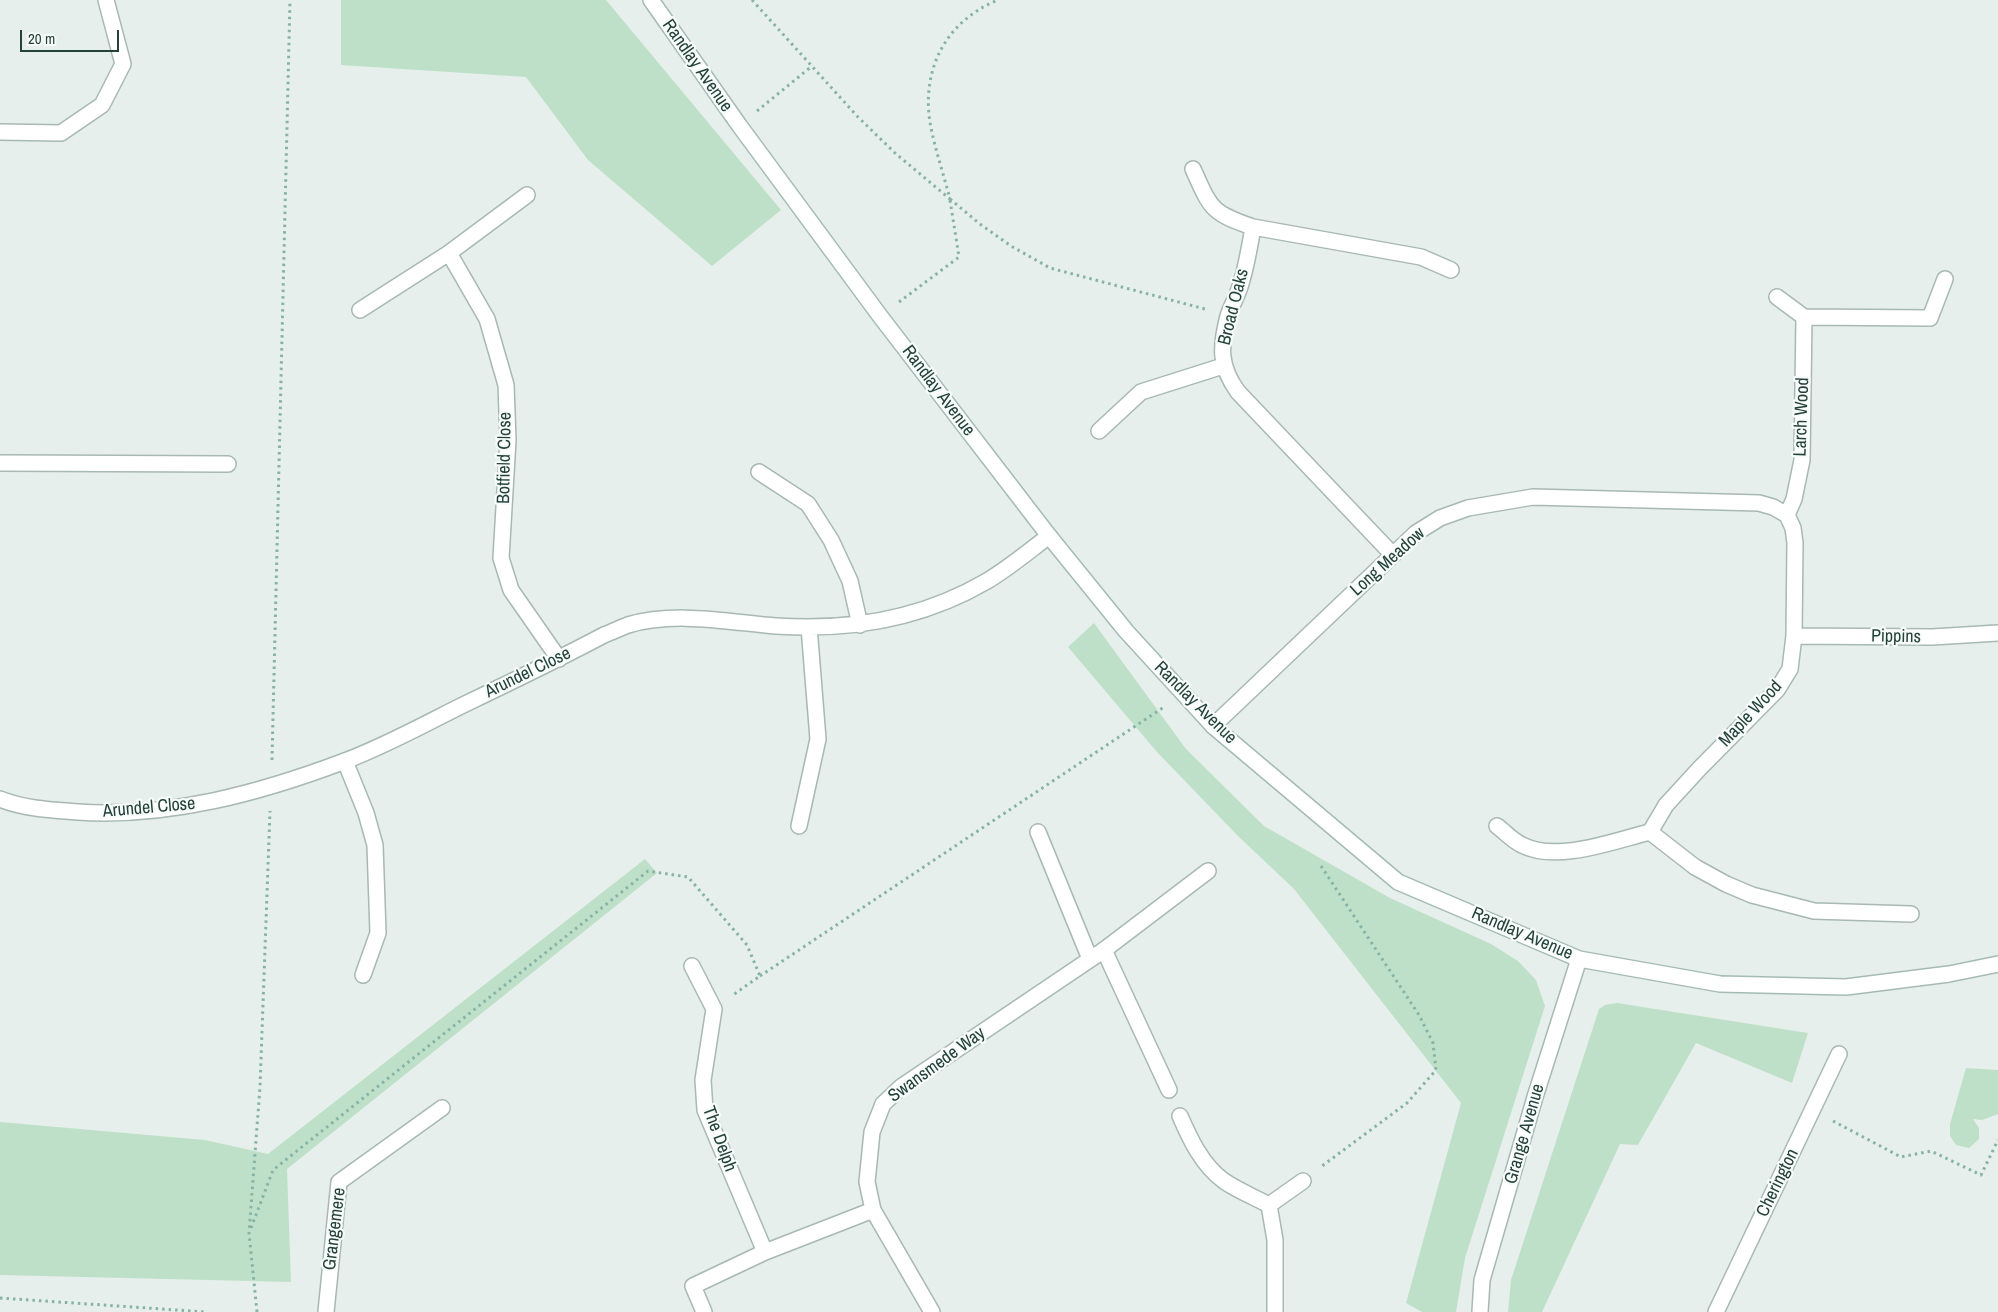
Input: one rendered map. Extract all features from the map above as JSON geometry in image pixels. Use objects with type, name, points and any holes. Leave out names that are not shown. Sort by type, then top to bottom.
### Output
[{"type":"street","points":[[0,132],[62,133],[102,105],[123,64],[106,0]]},
{"type":"street","name":"Randlay Avenue","points":[[651,0],[739,125],[880,316],[1049,536],[1126,631],[1213,726],[1398,882],[1579,959],[1720,984],[1846,987],[1949,974],[1998,964]]},
{"type":"street","points":[[1193,169],[1212,208],[1225,218],[1253,228],[1421,257],[1451,270]]},
{"type":"street","points":[[360,310],[449,254],[527,195]]},
{"type":"street","name":"Broad Oaks","points":[[1253,228],[1242,281],[1228,316],[1222,347],[1223,366],[1238,392],[1394,554]]},
{"type":"street","name":"Botfield Close","points":[[449,254],[487,319],[506,385],[508,440],[501,558],[511,590],[559,658]]},
{"type":"street","points":[[1777,297],[1804,317],[1930,318],[1945,279]]},
{"type":"street","name":"Larch Wood","points":[[1786,515],[1794,499],[1802,460],[1804,317]]},
{"type":"street","points":[[1100,431],[1142,392],[1223,366]]},
{"type":"street","points":[[0,463],[228,464]]},
{"type":"street","points":[[759,472],[808,504],[831,540],[850,581],[860,625]]},
{"type":"street","name":"Long Meadow","points":[[1213,726],[1416,533],[1440,518],[1468,508],[1532,498],[1759,504],[1773,507],[1786,515]]},
{"type":"street","name":"Maple Wood","points":[[1650,832],[1666,805],[1778,690],[1790,669],[1794,636],[1795,543],[1793,528],[1786,515]]},
{"type":"street","name":"Arundel Close","points":[[0,799],[25,806],[53,810],[114,814],[146,812],[216,801],[345,761],[604,635],[629,625],[652,620],[694,619],[809,628],[860,625],[918,613],[968,592],[990,579],[1049,536]]},
{"type":"street","points":[[799,826],[818,739],[809,628]]},
{"type":"street","name":"Pippins","points":[[1794,636],[1932,638],[1998,633]]},
{"type":"street","points":[[345,761],[366,813],[376,845],[378,933],[363,975]]},
{"type":"street","points":[[1497,826],[1520,845],[1533,850],[1552,853],[1594,846],[1650,832],[1695,867],[1726,884],[1752,895],[1814,911],[1911,914]]},
{"type":"street","points":[[1038,832],[1090,960]]},
{"type":"street","name":"Swansmede Way","points":[[932,1312],[873,1210],[867,1182],[872,1132],[883,1104],[902,1087],[1104,950],[1208,871]]},
{"type":"street","points":[[1104,950],[1169,1090]]},
{"type":"street","name":"Grange Avenue","points":[[1480,1312],[1482,1280],[1535,1098],[1579,959]]},
{"type":"street","points":[[692,966],[714,1009]]},
{"type":"street","name":"The Delph","points":[[714,1009],[703,1080],[705,1110],[765,1252]]},
{"type":"street","name":"Cherington","points":[[1716,1312],[1840,1054]]},
{"type":"street","name":"Grangemere","points":[[326,1312],[338,1182],[442,1108]]},
{"type":"street","points":[[1180,1116],[1196,1149],[1206,1163],[1223,1180],[1269,1205]]},
{"type":"street","points":[[1269,1205],[1303,1181]]},
{"type":"street","points":[[1269,1205],[1275,1240],[1275,1312]]},
{"type":"street","points":[[704,1312],[694,1286],[765,1252],[873,1210]]},
{"type":"path","points":[[258,1312],[249,1233],[260,1087],[271,785],[290,0]]},
{"type":"path","points":[[752,0],[857,116],[895,153],[980,224],[1011,246],[1050,268],[1228,316]]},
{"type":"path","points":[[880,316],[959,256],[950,199],[931,127],[928,102],[932,71],[936,57],[947,38],[965,19],[986,5],[998,0]]},
{"type":"path","points":[[739,125],[812,66]]},
{"type":"path","points":[[714,1009],[760,976],[1168,703]]},
{"type":"path","points":[[1303,1181],[1407,1103],[1436,1070],[1433,1043],[1418,1016],[1320,866]]},
{"type":"path","points":[[249,1233],[273,1170],[648,871],[688,877],[746,945],[760,976]]},
{"type":"path","points":[[1813,1109],[1901,1157],[1931,1151],[1981,1175],[1998,1140]]},
{"type":"path","points":[[0,1298],[206,1312]]},
{"type":"green space","points":[[341,0],[606,0],[781,210],[712,266],[588,160],[526,77],[341,65]]},
{"type":"green space","points":[[1094,623],[1186,749],[1264,826],[1390,898],[1491,944],[1518,961],[1536,980],[1545,1006],[1465,1258],[1456,1312],[1422,1312],[1406,1303],[1461,1103],[1294,889],[1238,836],[1157,752],[1068,647]]},
{"type":"green space","points":[[645,859],[657,873],[287,1169],[291,1282],[0,1275],[0,1122],[205,1140],[268,1154]]},
{"type":"green space","points":[[1617,1003],[1808,1033],[1792,1083],[1696,1043],[1638,1145],[1620,1144],[1542,1312],[1508,1312],[1511,1280],[1599,1009],[1605,1005]]},
{"type":"green space","points":[[1966,1068],[1998,1070],[1998,1114],[1982,1120],[1973,1119],[1979,1128],[1979,1139],[1969,1148],[1956,1145],[1950,1136],[1950,1124]]}]
